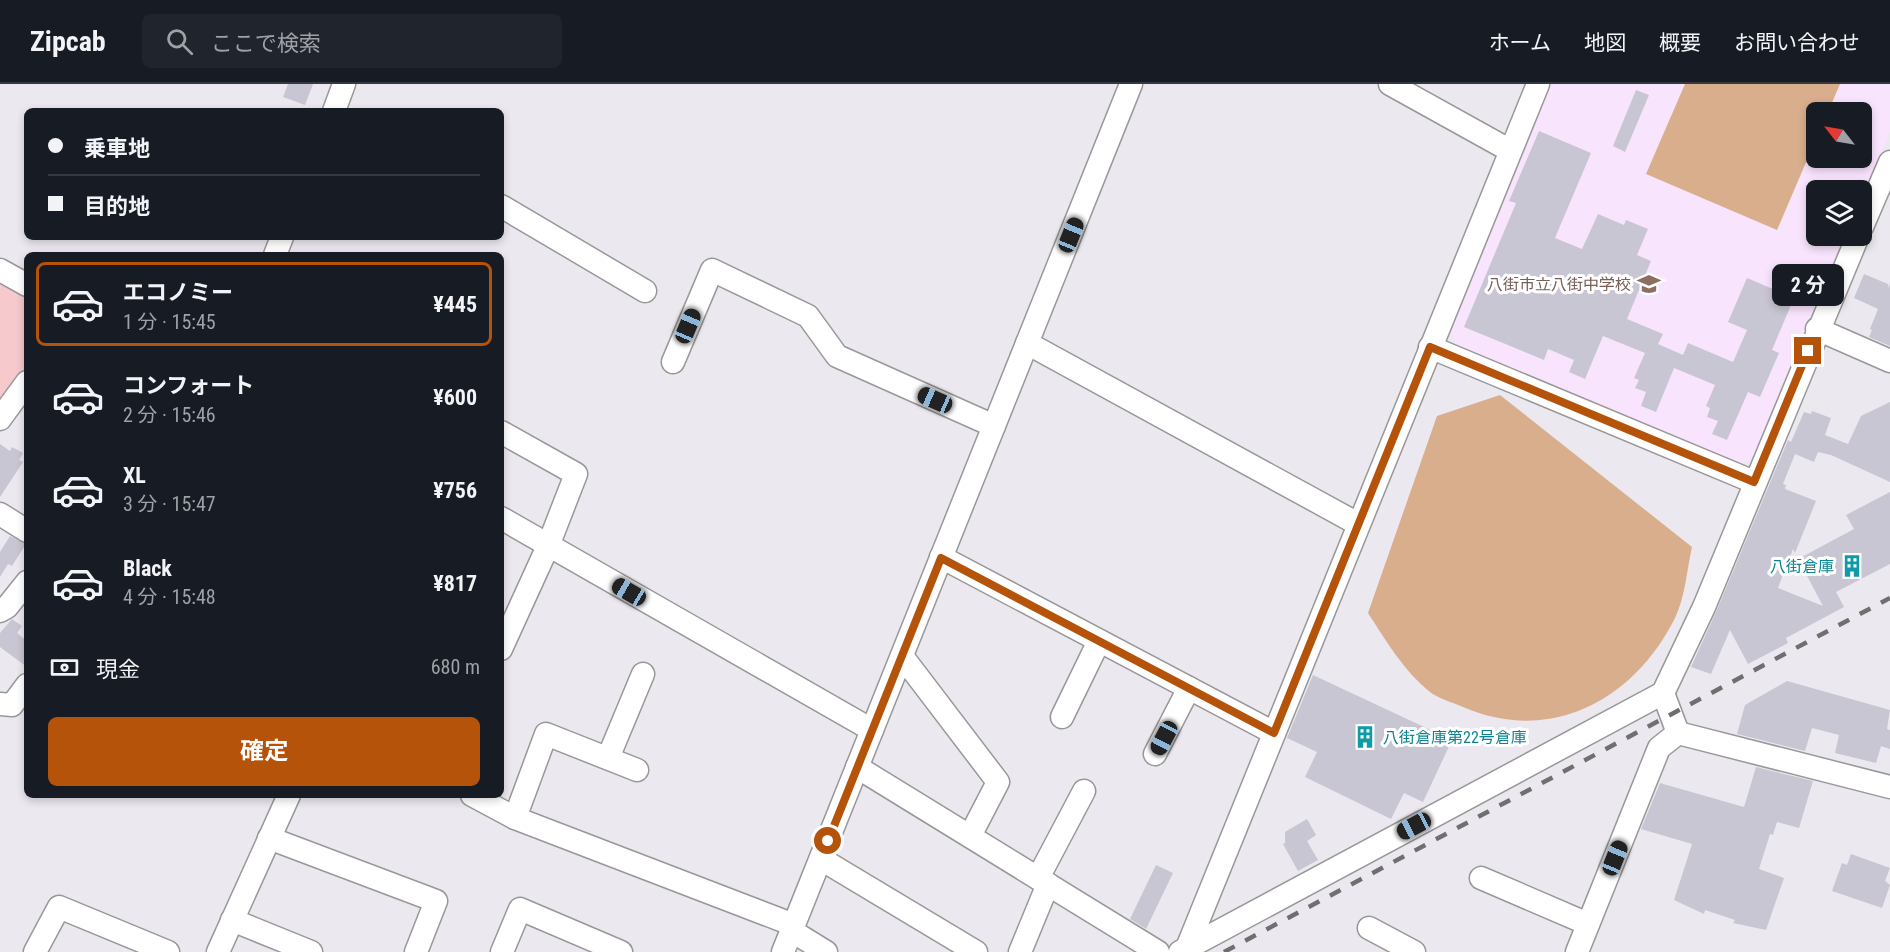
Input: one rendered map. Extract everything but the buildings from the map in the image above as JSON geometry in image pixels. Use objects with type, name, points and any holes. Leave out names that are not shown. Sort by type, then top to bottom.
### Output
[{"type":"street","points":[[337,108],[344,84]]},
{"type":"street","points":[[783,952],[1131,84]]},
{"type":"street","points":[[1390,84],[1509,150]]},
{"type":"street","points":[[1183,950],[1274,733],[1509,150],[1538,84]]},
{"type":"street","points":[[1872,204],[1890,162]]},
{"type":"street","points":[[504,208],[645,291]]},
{"type":"street","points":[[1183,950],[1663,693],[1704,607],[1817,329],[1854,246]]},
{"type":"street","points":[[0,270],[24,283]]},
{"type":"street","points":[[673,362],[712,270],[808,316],[837,356],[994,426]]},
{"type":"street","points":[[1817,329],[1890,361]]},
{"type":"street","points":[[1028,343],[1358,524]]},
{"type":"street","points":[[1430,347],[1754,482]]},
{"type":"street","points":[[0,419],[24,386]]},
{"type":"street","points":[[504,434],[576,474],[548,546],[504,642]]},
{"type":"street","points":[[0,514],[24,529]]},
{"type":"street","points":[[504,520],[872,730]]},
{"type":"street","points":[[941,558],[1274,733]]},
{"type":"street","points":[[0,611],[7,607],[24,586]]},
{"type":"street","points":[[1062,717],[1099,641]]},
{"type":"street","points":[[902,656],[998,782],[969,836]]},
{"type":"street","points":[[608,758],[644,674]]},
{"type":"street","points":[[1155,754],[1189,688]]},
{"type":"street","points":[[0,704],[12,705],[24,689]]},
{"type":"street","points":[[1663,693],[1678,733]]},
{"type":"street","points":[[1678,733],[1890,787]]},
{"type":"street","points":[[1577,952],[1659,748],[1678,733]]},
{"type":"street","points":[[515,818],[546,734],[637,770]]},
{"type":"street","points":[[857,767],[1158,952]]},
{"type":"street","points":[[1020,952],[1043,881],[1084,791]]},
{"type":"street","points":[[218,952],[288,798]]},
{"type":"street","points":[[478,798],[515,818],[793,928],[826,952]]},
{"type":"street","points":[[270,838],[436,901],[416,952]]},
{"type":"street","points":[[820,859],[976,952]]},
{"type":"street","points":[[1481,878],[1588,924]]},
{"type":"street","points":[[35,952],[59,907],[168,952]]},
{"type":"street","points":[[502,952],[520,909],[581,944],[621,952]]},
{"type":"street","points":[[232,920],[311,952]]},
{"type":"street","points":[[1369,928],[1414,952]]},
{"type":"shaded area","name":"八街市立八街中学校","points":[[1552,84],[1890,84],[1890,132],[1870,180],[1806,180],[1806,246],[1842,246],[1752,459],[1739,465],[1457,347],[1451,332]]},
{"type":"shaded area","points":[[1685,84],[1840,84],[1832,102],[1806,102],[1806,162],[1777,230],[1646,174]]},
{"type":"shaded area","points":[[0,276],[24,290],[24,377],[0,410]]},
{"type":"shaded area","points":[[1500,395],[1692,547],[1678,610],[1658,647],[1637,672],[1613,692],[1587,708],[1558,717],[1527,721],[1496,717],[1437,697],[1404,665],[1368,613],[1437,416]]},
{"type":"railway","points":[[1224,952],[1890,598]]},
{"type":"place","name":"八街市立八街中学校","points":[[1649,284]]},
{"type":"place","name":"八街倉庫","points":[[1852,566]]},
{"type":"place","name":"八街倉庫第22号倉庫","points":[[1365,737]]},
{"type":"route","points":[[828,841],[941,558],[1274,733],[1430,347],[1754,482],[1808,351]]}]
